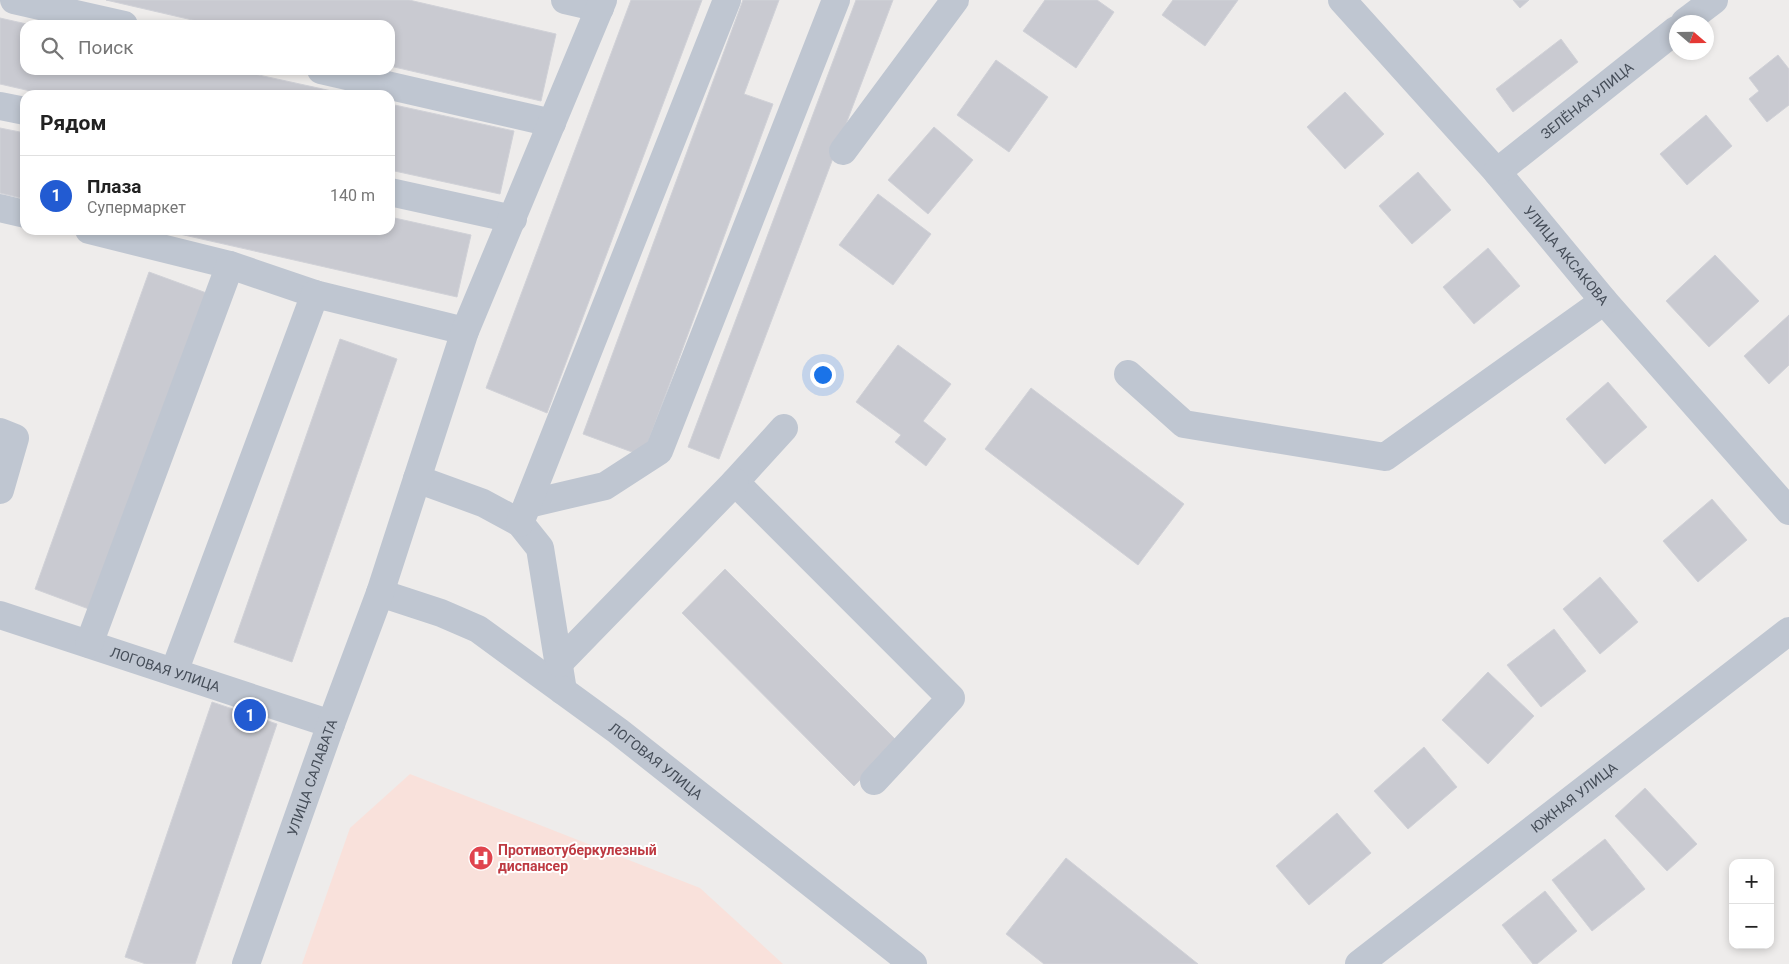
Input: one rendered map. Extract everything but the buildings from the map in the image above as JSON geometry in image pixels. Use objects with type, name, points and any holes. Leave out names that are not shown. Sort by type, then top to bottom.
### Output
[{"type":"street","points":[[14,0],[102,20]]},
{"type":"street","points":[[564,0],[601,4]]},
{"type":"street","points":[[563,691],[540,548],[524,513],[727,0]]},
{"type":"street","points":[[416,479],[483,503],[524,513],[605,486],[659,451],[836,0]]},
{"type":"street","points":[[844,151],[955,0]]},
{"type":"street","name":"УЛИЦА АКСАКОВА","points":[[1342,0],[1497,172],[1604,301],[1789,511]]},
{"type":"street","points":[[1694,15],[1714,0]]},
{"type":"street","name":"УЛИЦА САЛАВАТА","points":[[246,964],[331,724],[380,593],[465,332],[601,4]]},
{"type":"street","name":"ЗЕЛЁНАЯ УЛИЦА","points":[[1497,172],[1669,36]]},
{"type":"street","points":[[343,75],[552,123]]},
{"type":"street","points":[[0,106],[20,110]]},
{"type":"street","points":[[395,193],[512,219]]},
{"type":"street","points":[[0,208],[20,213]]},
{"type":"street","points":[[109,235],[230,265],[316,294],[465,332]]},
{"type":"street","points":[[89,644],[230,265]]},
{"type":"street","points":[[174,672],[316,294]]},
{"type":"street","points":[[1128,374],[1184,424],[1385,457],[1604,301]]},
{"type":"street","points":[[559,663],[735,482],[784,428]]},
{"type":"street","points":[[0,432],[16,438],[0,490]]},
{"type":"street","points":[[735,482],[951,698],[874,781]]},
{"type":"street","name":"ЛОГОВАЯ УЛИЦА","points":[[380,593],[440,613],[478,630],[625,737],[913,964]]},
{"type":"street","name":"ЛОГОВАЯ УЛИЦА","points":[[0,615],[331,724]]},
{"type":"street","name":"ЮЖНАЯ УЛИЦА","points":[[1359,964],[1789,631]]},
{"type":"shaded area","name":"Противотуберкулезный диспансер","points":[[410,774],[700,888],[783,964],[302,964],[350,828]]},
{"type":"place","name":"Плаза","points":[[250,715]]},
{"type":"place","name":"Противотуберкулезный диспансер","points":[[481,858]]}]
